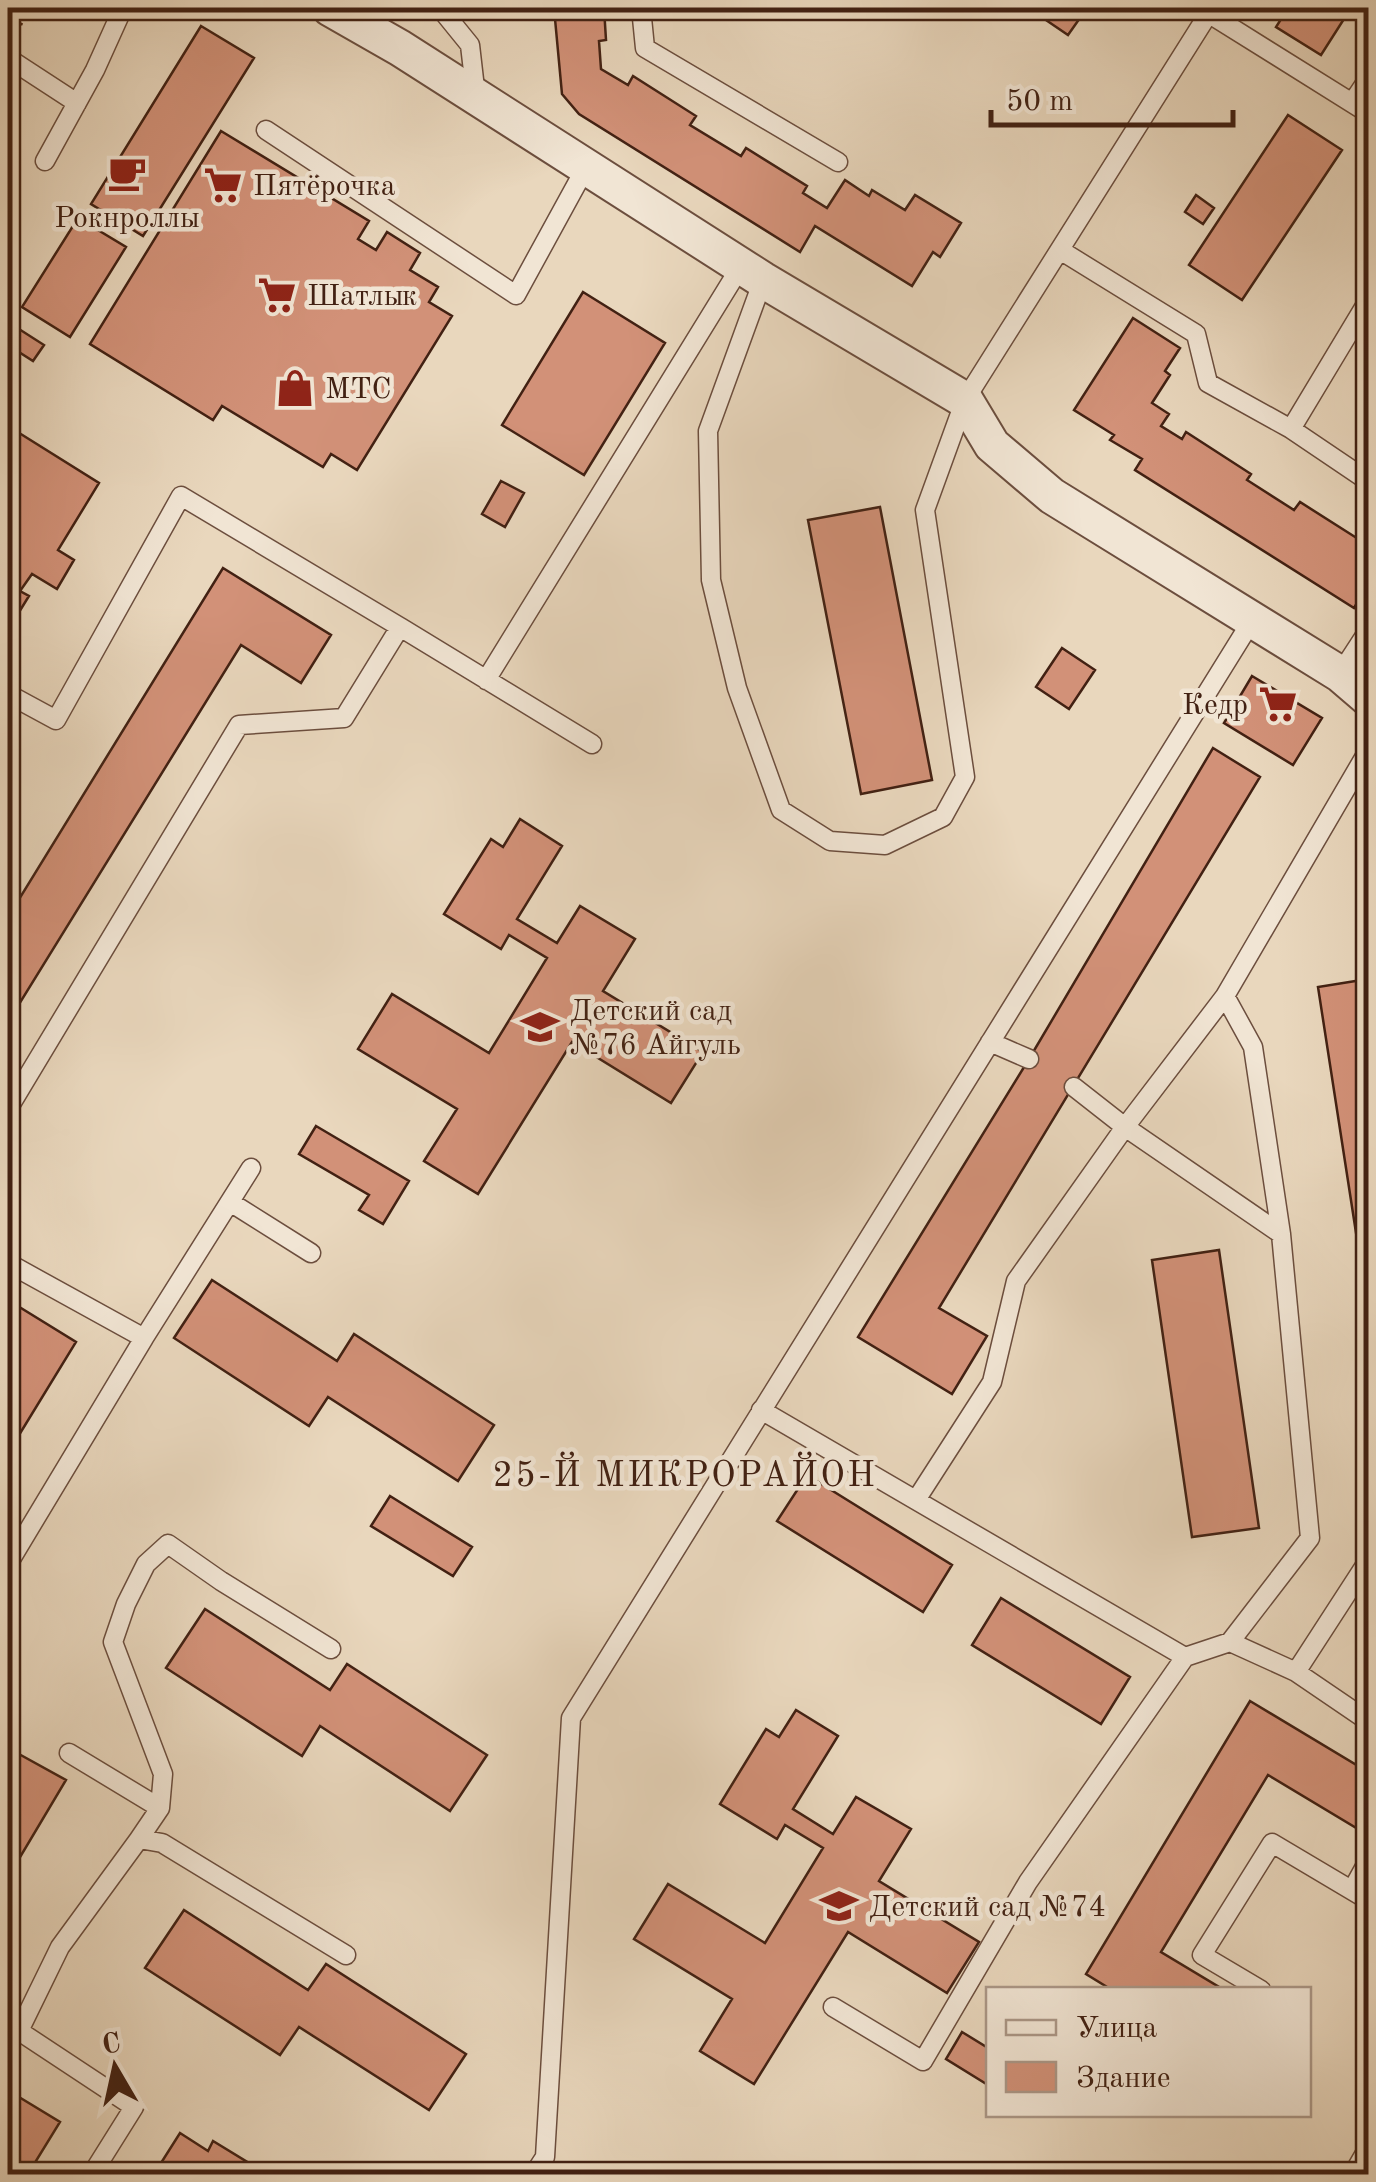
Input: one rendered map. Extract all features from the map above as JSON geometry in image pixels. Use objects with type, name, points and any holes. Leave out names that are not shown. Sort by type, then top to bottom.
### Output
[{"type":"street","points":[[330,8],[752,273],[966,400],[992,445],[1052,496],[1340,674],[1368,698]]},
{"type":"lane","points":[[45,161],[123,8]]},
{"type":"lane","points":[[440,8],[470,45],[476,98]]},
{"type":"lane","points":[[641,8],[645,48],[838,162]]},
{"type":"lane","points":[[752,273],[708,431],[711,580],[736,688],[781,810],[830,841],[885,844],[944,817],[965,778],[925,510],[966,400],[1210,10],[1360,108],[1368,79]]},
{"type":"lane","points":[[8,54],[77,103]]},
{"type":"lane","points":[[266,130],[516,295],[586,168]]},
{"type":"lane","points":[[1060,250],[1196,334],[1208,383],[1291,429],[1368,481]]},
{"type":"lane","points":[[486,680],[752,273]]},
{"type":"lane","points":[[1291,429],[1368,301]]},
{"type":"lane","points":[[8,694],[56,720],[181,496],[592,744]]},
{"type":"lane","points":[[534,2174],[544,2157],[571,1718],[1251,622]]},
{"type":"lane","points":[[8,1109],[239,725],[344,718],[400,627]]},
{"type":"lane","points":[[1340,674],[1368,631]]},
{"type":"lane","points":[[916,1500],[992,1382],[1016,1282],[1125,1127],[1225,996],[1368,751]]},
{"type":"lane","points":[[833,2007],[923,2061],[1028,1882],[1186,1656],[1230,1642],[1310,1538],[1280,1234],[1254,1047],[1225,996]]},
{"type":"lane","points":[[990,1042],[1029,1059]]},
{"type":"lane","points":[[1074,1087],[1280,1234]]},
{"type":"lane","points":[[8,1564],[251,1168]]},
{"type":"lane","points":[[230,1202],[311,1253]]},
{"type":"lane","points":[[8,1263],[144,1338]]},
{"type":"lane","points":[[761,1410],[1186,1656]]},
{"type":"lane","points":[[92,2174],[134,2107],[13,2035],[60,1947],[160,1808],[163,1774],[113,1642],[126,1604],[146,1564],[168,1544],[331,1649]]},
{"type":"lane","points":[[1296,1672],[1368,1561]]},
{"type":"lane","points":[[1230,1642],[1296,1672],[1368,1721]]},
{"type":"lane","points":[[69,1753],[160,1808]]},
{"type":"lane","points":[[139,1839],[162,1843],[346,1956]]},
{"type":"lane","points":[[1256,1987],[1202,1955],[1272,1843],[1360,1895],[1368,1861]]},
{"type":"lane","points":[[1353,2174],[1368,2148]]},
{"type":"path","points":[[8,54],[27,8]]},
{"type":"building","points":[[554,8],[604,8],[606,40],[599,41],[601,69],[628,85],[633,76],[696,116],[690,125],[741,156],[746,148],[807,186],[803,193],[827,208],[845,180],[869,196],[872,190],[905,210],[915,195],[961,223],[940,257],[933,252],[912,286],[815,226],[800,252],[579,114],[562,94]]},
{"type":"building","points":[[1046,8],[1087,8],[1068,35],[1040,16]]},
{"type":"building","points":[[1288,8],[1351,8],[1321,55],[1276,27]]},
{"type":"building","points":[[201,26],[254,58],[143,236],[91,204]]},
{"type":"building","points":[[1288,115],[1342,150],[1242,300],[1189,265]]},
{"type":"building","name":"Шатлык","points":[[221,131],[369,221],[358,239],[376,250],[387,232],[420,253],[410,270],[438,287],[429,302],[452,316],[357,470],[331,454],[323,467],[222,406],[213,420],[90,344]]},
{"type":"building","points":[[1196,195],[1214,208],[1203,224],[1185,212]]},
{"type":"building","points":[[78,218],[126,247],[70,337],[22,307]]},
{"type":"building","points":[[583,292],[665,343],[584,475],[502,425]]},
{"type":"building","points":[[1133,318],[1180,348],[1165,371],[1170,375],[1152,403],[1169,414],[1161,426],[1182,439],[1186,432],[1251,474],[1247,480],[1294,510],[1300,502],[1363,542],[1358,549],[1368,556],[1368,585],[1354,608],[1135,470],[1142,459],[1110,440],[1114,435],[1074,410]]},
{"type":"building","points":[[8,322],[44,345],[33,361],[8,345]]},
{"type":"building","points":[[8,426],[99,483],[58,550],[74,560],[57,589],[32,574],[20,591],[29,596],[8,630]]},
{"type":"building","points":[[501,481],[524,493],[505,527],[482,514]]},
{"type":"building","points":[[880,507],[932,780],[861,794],[808,520]]},
{"type":"building","points":[[223,568],[331,635],[301,683],[241,645],[8,1022],[8,917]]},
{"type":"building","points":[[1062,648],[1095,670],[1069,709],[1036,687]]},
{"type":"building","points":[[1252,676],[1322,718],[1293,765],[1224,723]]},
{"type":"building","points":[[1213,748],[1260,777],[939,1308],[987,1336],[952,1394],[858,1337]]},
{"type":"building","points":[[520,819],[562,846],[517,919],[557,943],[580,906],[635,939],[603,991],[703,1052],[671,1103],[572,1042],[478,1194],[424,1161],[457,1109],[358,1049],[392,994],[489,1053],[547,958],[509,935],[501,949],[444,914],[491,839],[503,847]]},
{"type":"building","points":[[1368,979],[1368,1264],[1361,1265],[1318,987]]},
{"type":"building","points":[[316,1126],[409,1181],[383,1224],[359,1210],[369,1195],[299,1154]]},
{"type":"building","points":[[1219,1250],[1259,1528],[1192,1537],[1152,1260]]},
{"type":"building","points":[[212,1280],[337,1361],[354,1334],[494,1425],[458,1481],[328,1397],[309,1426],[174,1338]]},
{"type":"building","points":[[8,1300],[76,1342],[8,1453]]},
{"type":"building","points":[[807,1475],[952,1565],[923,1612],[777,1521]]},
{"type":"building","points":[[390,1496],[472,1547],[453,1576],[371,1526]]},
{"type":"building","points":[[1001,1598],[1130,1677],[1101,1724],[972,1645]]},
{"type":"building","points":[[205,1609],[330,1690],[347,1664],[487,1755],[450,1811],[320,1726],[302,1756],[166,1668]]},
{"type":"building","points":[[1250,1701],[1368,1772],[1368,1835],[1268,1775],[1161,1952],[1219,1987],[1107,1987],[1086,1974]]},
{"type":"building","points":[[796,1710],[838,1736],[793,1809],[833,1834],[856,1797],[911,1829],[879,1881],[979,1942],[947,1993],[848,1932],[754,2084],[700,2051],[732,1999],[634,1939],[668,1884],[765,1943],[823,1848],[785,1825],[777,1839],[720,1804],[766,1729],[779,1737]]},
{"type":"building","points":[[8,1748],[66,1780],[10,1874],[8,1872]]},
{"type":"building","points":[[184,1910],[308,1990],[326,1964],[466,2054],[429,2110],[299,2027],[280,2055],[145,1968]]},
{"type":"building","points":[[962,2032],[986,2047],[986,2084],[946,2059]]},
{"type":"building","points":[[14,2094],[60,2122],[28,2174],[8,2174],[8,2105]]},
{"type":"building","points":[[180,2133],[208,2151],[213,2141],[267,2174],[154,2174]]},
{"type":"place","name":"Рокнроллы","points":[[127,173]]},
{"type":"place","name":"Пятёрочка","points":[[223,185]]},
{"type":"place","name":"Шатлык","points":[[277,295]]},
{"type":"place","name":"МТС","points":[[295,388]]},
{"type":"place","name":"Кедр","points":[[1278,704]]},
{"type":"place","name":"Детский сад №76 Айгуль","points":[[540,1027]]},
{"type":"place","name":"Детский сад №74","points":[[839,1906]]},
{"type":"district","name":"25-Й МИКРОРАЙОН","points":[[685,1474]]}]
